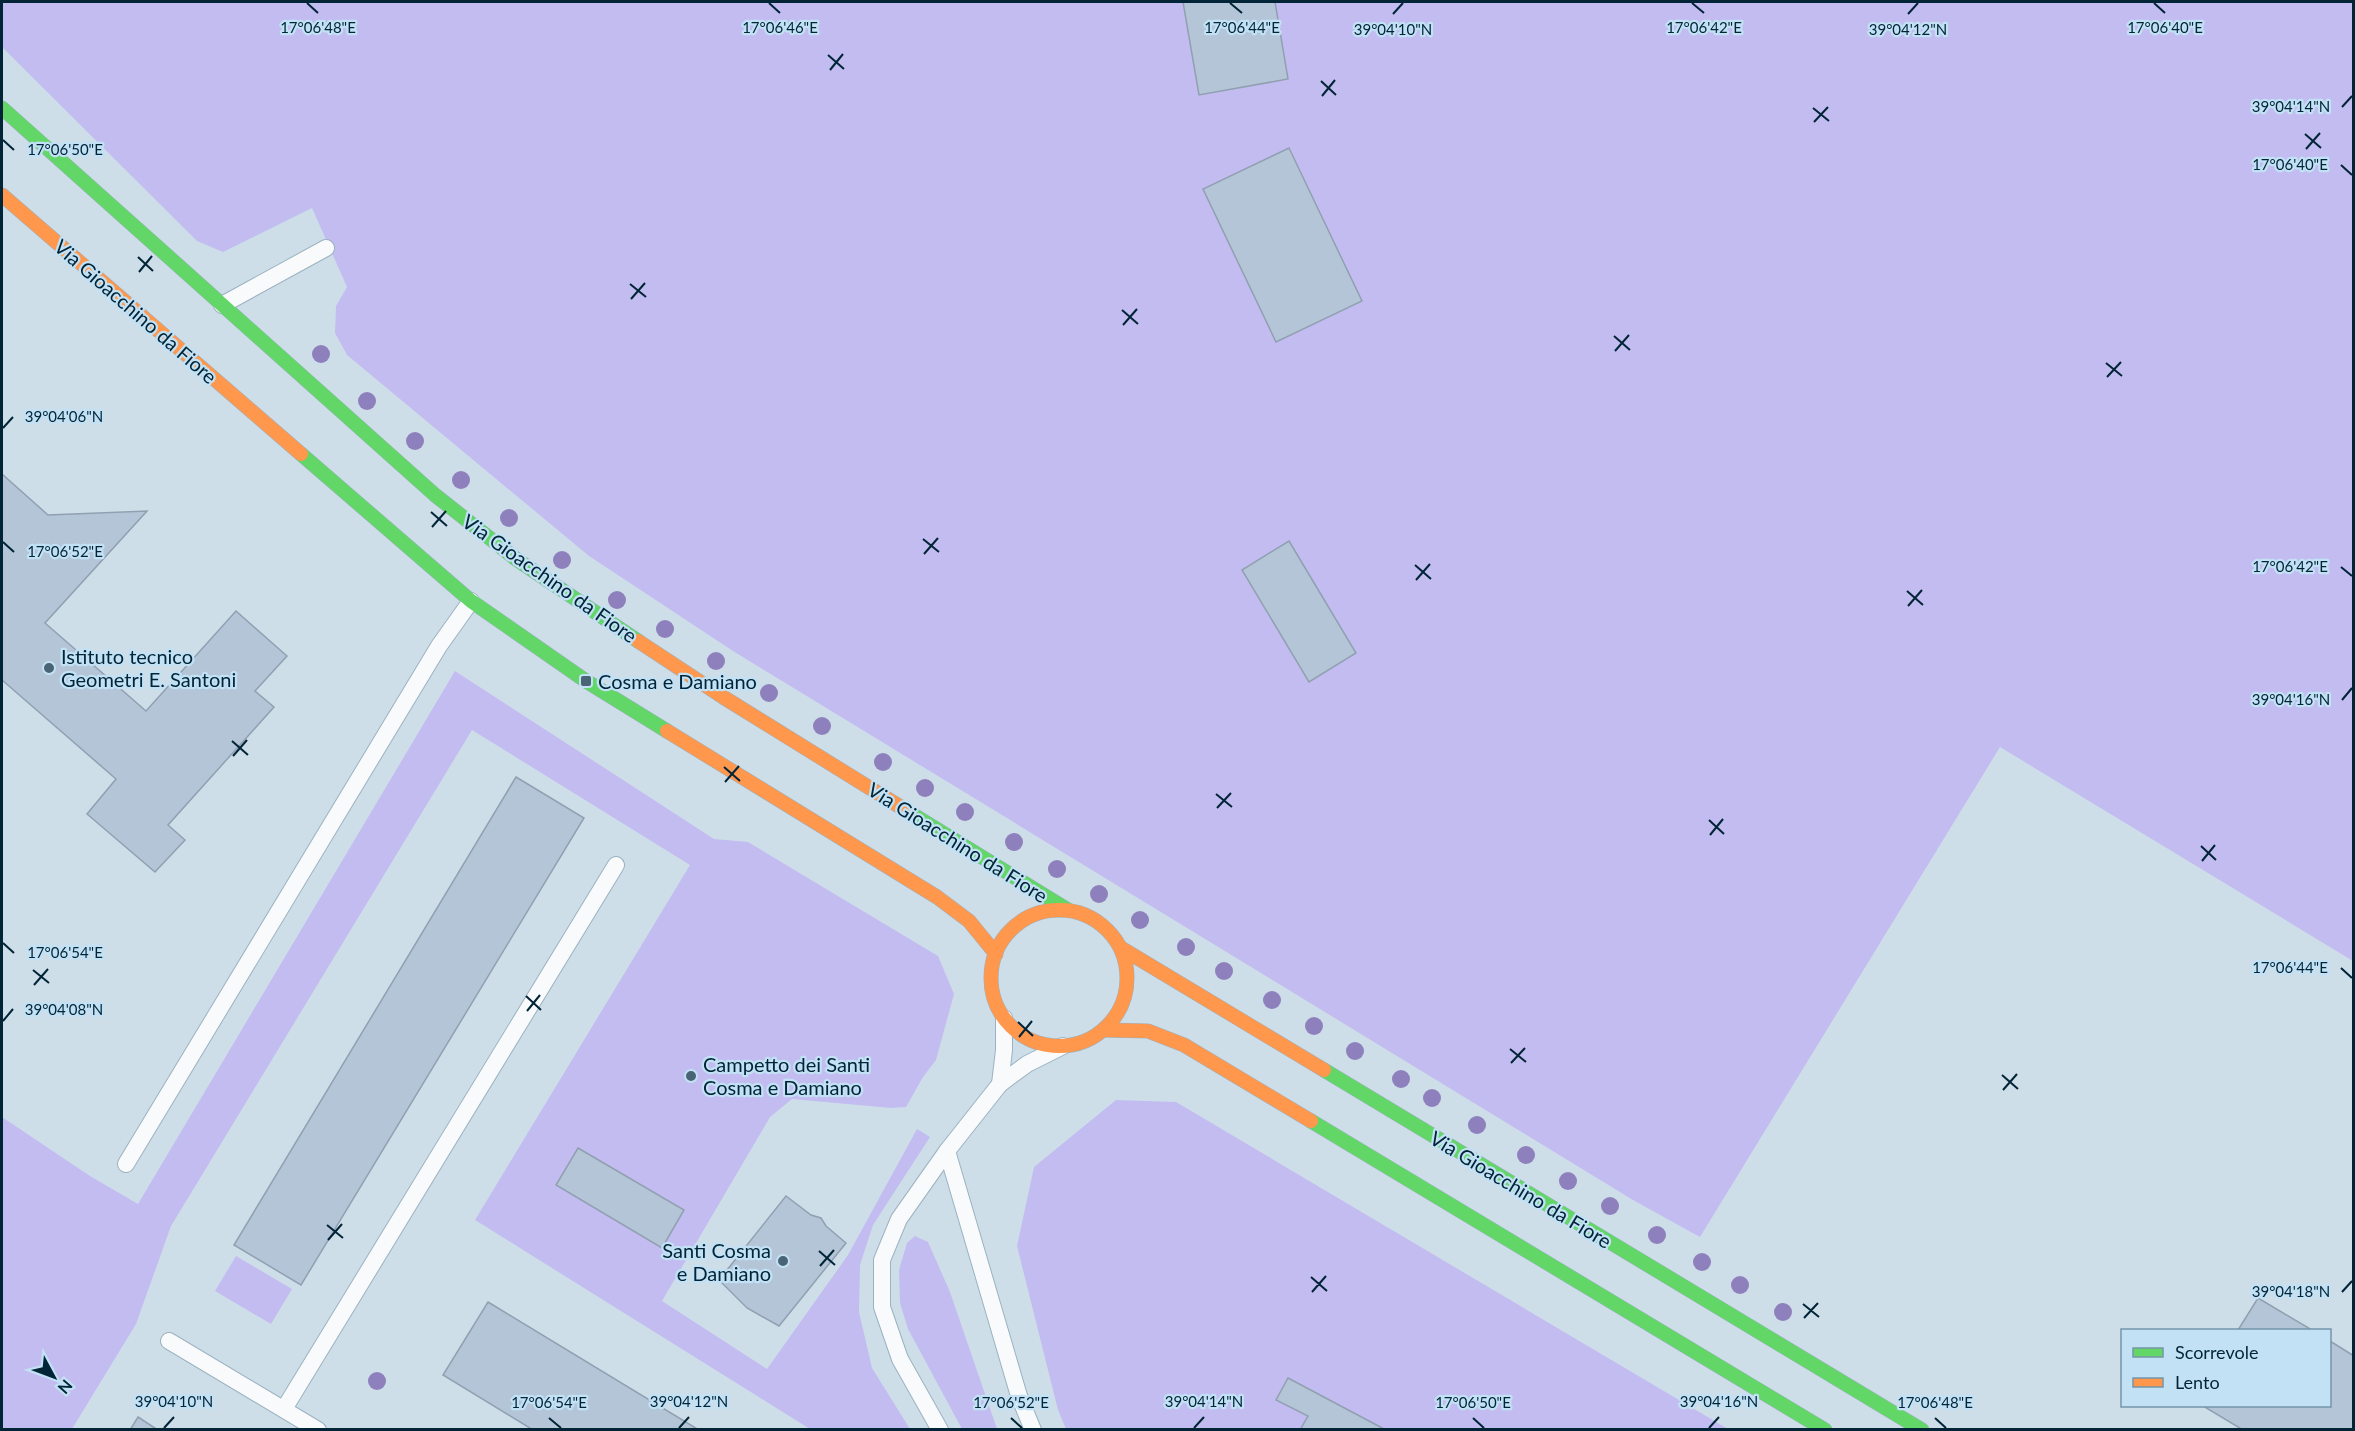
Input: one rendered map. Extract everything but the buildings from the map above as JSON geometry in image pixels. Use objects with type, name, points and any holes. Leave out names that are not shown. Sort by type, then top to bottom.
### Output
[{"type":"street","name":"Via Gioacchino da Fiore","points":[[2,108],[435,495],[516,559],[723,697],[1068,910]]},
{"type":"street","name":"Via Gioacchino da Fiore","points":[[2,195],[471,601],[586,681],[937,897],[969,921],[996,954]]},
{"type":"street","points":[[1068,910],[1090,917],[1108,930],[1121,948],[1128,969],[1126,992],[1118,1013],[1104,1030],[1084,1041],[1063,1046],[1040,1044],[1020,1034],[1004,1018],[993,998],[991,975],[996,954],[1007,934],[1025,919],[1046,911],[1068,910]]},
{"type":"street","name":"Via Gioacchino da Fiore","points":[[1121,948],[1922,1430]]},
{"type":"street","points":[[1104,1030],[1148,1031],[1184,1045],[1825,1430]]},
{"type":"lane","points":[[222,305],[326,248]]},
{"type":"lane","points":[[126,1164],[440,646],[471,601]]},
{"type":"lane","points":[[284,1409],[616,865]]},
{"type":"lane","points":[[1000,1084],[1004,1050],[1004,1018]]},
{"type":"lane","points":[[940,1430],[900,1359],[882,1307],[882,1260],[899,1219],[947,1151],[1000,1084],[1027,1064],[1063,1046]]},
{"type":"lane","points":[[947,1151],[1019,1396],[1033,1430]]},
{"type":"lane","points":[[169,1341],[318,1430]]},
{"type":"shaded area","points":[[2,2],[2353,2],[2353,961],[2000,747],[1700,1237],[1633,1200],[733,651],[589,556],[347,355],[335,333],[336,306],[347,287],[312,208],[223,252],[197,241],[2,47]]},
{"type":"shaded area","points":[[455,671],[714,839],[748,842],[938,956],[954,994],[936,1060],[923,1077],[906,1107],[891,1108],[792,1099],[770,1117],[662,1301],[767,1369],[848,1255],[917,1129],[930,1137],[873,1225],[860,1265],[859,1312],[872,1368],[910,1429],[810,1429],[475,1220],[690,865],[472,730],[171,1226],[136,1324],[72,1429],[2,1429],[2,1117],[90,1176],[138,1204]]},
{"type":"shaded area","points":[[1116,1100],[1176,1102],[1728,1429],[1066,1429],[1058,1410],[1017,1246],[1034,1167]]},
{"type":"shaded area","points":[[915,1236],[928,1242],[950,1292],[997,1429],[962,1429],[908,1329],[900,1303],[899,1270],[907,1243]]},
{"type":"shaded area","points":[[236,1256],[292,1289],[271,1324],[215,1291]]},
{"type":"traffic: fast","points":[[2,108],[435,495],[516,559],[638,641]]},
{"type":"traffic: fast","points":[[301,454],[471,601],[586,681],[667,731]]},
{"type":"traffic: fast","points":[[907,811],[1068,910]]},
{"type":"traffic: fast","points":[[1324,1070],[1922,1430]]},
{"type":"traffic: fast","points":[[1311,1121],[1825,1430]]},
{"type":"traffic: slow","points":[[2,195],[301,454]]},
{"type":"traffic: slow","points":[[638,641],[723,697],[907,811]]},
{"type":"traffic: slow","points":[[667,731],[937,897],[969,921],[996,954]]},
{"type":"traffic: slow","points":[[1059,910],[1085,915],[1107,930],[1122,952],[1127,978],[1122,1004],[1107,1026],[1085,1041],[1059,1046],[1033,1041],[1011,1026],[996,1004],[991,978],[996,952],[1011,930],[1033,915],[1059,910]]},
{"type":"traffic: slow","points":[[1121,948],[1324,1070]]},
{"type":"traffic: slow","points":[[1104,1030],[1148,1031],[1184,1045],[1311,1121]]},
{"type":"place","name":"Istituto tecnico Geometri E. Santoni","points":[[49,668]]},
{"type":"place","name":"Cosma e Damiano","points":[[586,681]]},
{"type":"place","name":"Campetto dei Santi Cosma e Damiano","points":[[691,1076]]},
{"type":"place","name":"Santi Cosma e Damiano","points":[[783,1261]]}]
